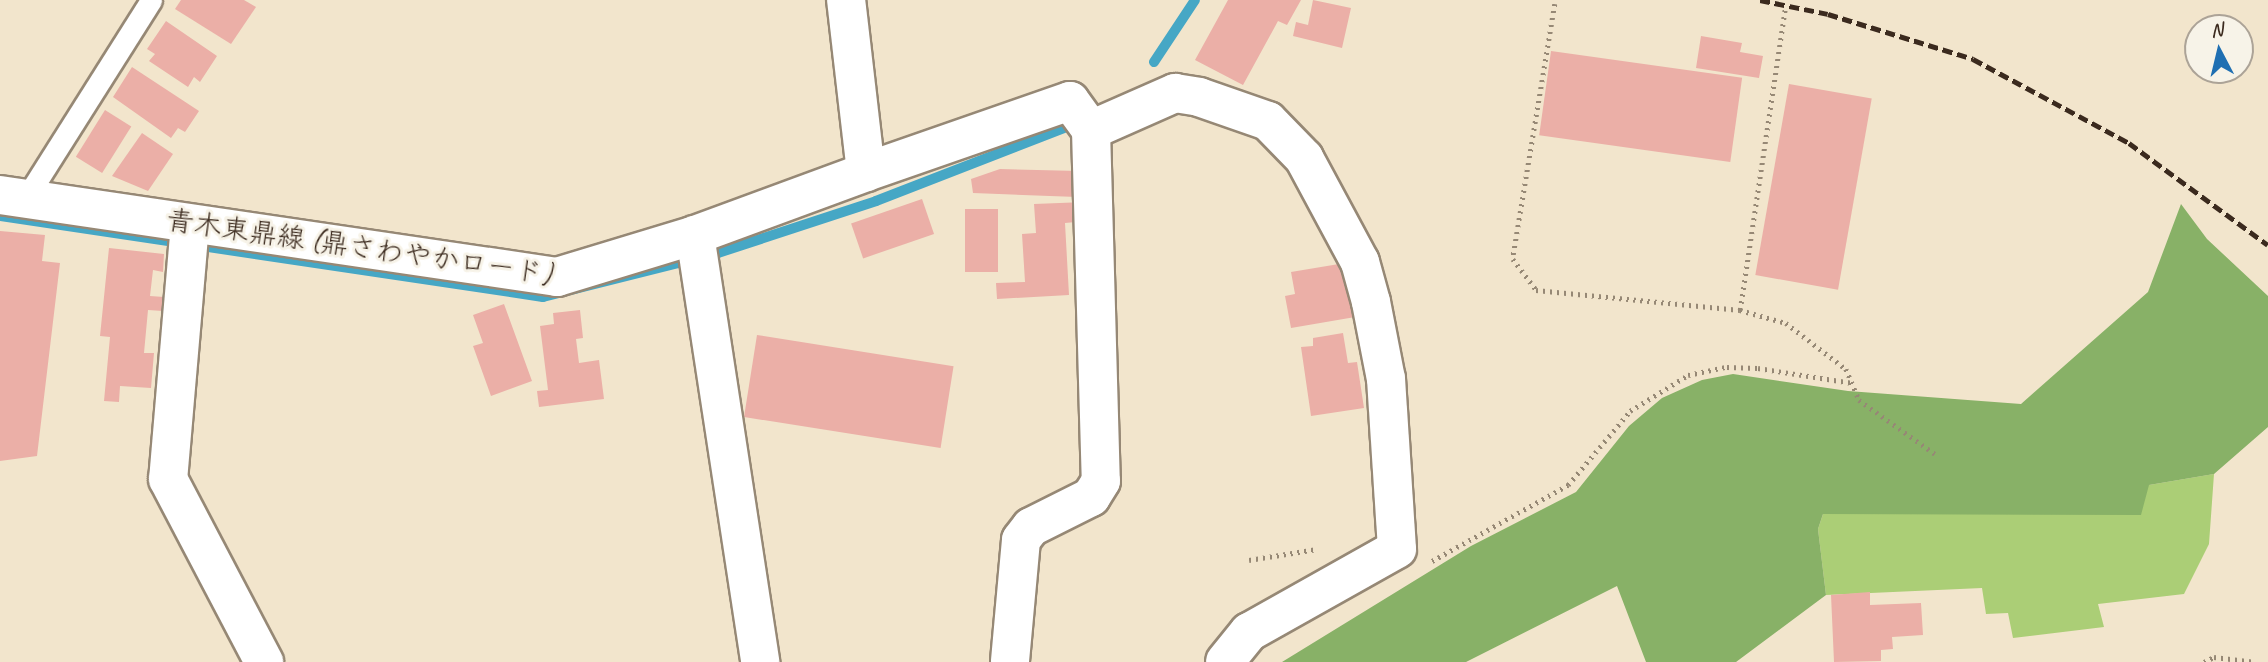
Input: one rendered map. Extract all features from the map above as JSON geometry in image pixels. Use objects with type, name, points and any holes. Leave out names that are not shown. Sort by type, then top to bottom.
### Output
[{"type":"street","points":[[846,0],[866,172]]},
{"type":"street","points":[[1010,662],[1021,540],[1031,527],[1091,497],[1101,481],[1091,130],[1175,93],[1268,121],[1304,158],[1360,262],[1386,379],[1397,549],[1249,632],[1226,662]]},
{"type":"street","name":"青木東鼎線 (鼎さわやかロード)","points":[[13,197],[189,241],[557,277],[698,253],[866,172],[1070,101],[1091,130]]},
{"type":"street","points":[[189,241],[167,479],[264,662]]},
{"type":"street","points":[[698,253],[760,662]]},
{"type":"lane","points":[[13,197],[152,0]]},
{"type":"path","points":[[1555,4],[1513,259],[1536,290],[1740,310],[1786,323],[1846,369],[1860,400],[1935,454]]},
{"type":"path","points":[[1740,310],[1785,9]]},
{"type":"path","points":[[1397,549],[1434,561],[1555,493],[1568,485],[1630,411],[1688,375],[1727,367],[1758,368],[1854,383]]},
{"type":"path","points":[[2204,662],[2214,657],[2256,662]]},
{"type":"green space","points":[[2181,204],[2207,239],[2268,296],[2268,427],[2214,474],[2149,485],[2141,515],[1823,514],[1818,529],[1826,595],[1736,662],[1646,662],[1617,586],[1466,662],[1282,662],[1471,546],[1576,492],[1629,426],[1662,398],[1702,380],[1733,374],[1848,391],[2021,404],[2148,292]]},
{"type":"green space","points":[[2214,474],[2209,544],[2184,594],[2098,604],[2104,627],[2013,638],[2008,613],[1986,614],[1982,588],[1826,595],[1818,529],[1823,514],[2149,485]]},
{"type":"building","points":[[181,0],[244,0],[256,7],[231,44],[175,9]]},
{"type":"building","points":[[1228,0],[1301,0],[1287,25],[1278,21],[1243,85],[1195,60]]},
{"type":"building","points":[[1313,0],[1351,8],[1342,48],[1293,36],[1296,22],[1308,25]]},
{"type":"building","points":[[166,21],[217,56],[200,82],[194,77],[188,87],[149,61],[155,54],[147,49]]},
{"type":"building","points":[[1701,36],[1742,43],[1740,52],[1763,56],[1759,78],[1696,68]]},
{"type":"building","points":[[1551,51],[1742,78],[1730,162],[1539,135]]},
{"type":"building","points":[[132,67],[199,111],[185,132],[178,128],[171,138],[113,97]]},
{"type":"building","points":[[1789,84],[1872,99],[1838,290],[1755,275]]},
{"type":"building","points":[[105,110],[131,126],[102,173],[76,157]]},
{"type":"building","points":[[142,133],[173,154],[148,191],[112,176]]},
{"type":"building","points":[[1000,169],[1079,171],[1077,197],[973,193],[971,179]]},
{"type":"building","points":[[922,199],[934,234],[863,258],[851,223]]},
{"type":"building","points":[[1085,202],[1087,221],[1065,223],[1069,295],[997,299],[996,283],[1025,282],[1022,234],[1036,233],[1034,204]]},
{"type":"building","points":[[965,209],[998,209],[998,272],[965,272]]},
{"type":"building","points":[[0,231],[45,235],[42,261],[60,263],[37,456],[0,461]]},
{"type":"building","points":[[109,248],[164,254],[163,272],[153,270],[150,296],[164,297],[163,311],[148,310],[144,353],[154,353],[151,388],[120,386],[119,402],[104,401],[110,337],[100,336]]},
{"type":"building","points":[[1345,263],[1361,316],[1291,328],[1285,296],[1295,294],[1291,272]]},
{"type":"building","points":[[504,304],[532,381],[491,396],[473,346],[483,343],[473,315]]},
{"type":"building","points":[[580,310],[583,338],[576,339],[579,363],[599,360],[604,399],[539,407],[537,391],[548,390],[540,326],[554,324],[553,313]]},
{"type":"building","points":[[1343,333],[1348,363],[1357,362],[1364,408],[1311,416],[1301,347],[1313,346],[1313,338]]},
{"type":"building","points":[[757,335],[954,366],[941,448],[744,417]]},
{"type":"building","points":[[1870,592],[1870,605],[1921,603],[1923,635],[1892,637],[1893,649],[1881,650],[1881,661],[1834,662],[1831,595]]},
{"type":"waterway","points":[[1154,62],[1195,0]]},
{"type":"waterway","points":[[0,216],[543,297],[718,253],[876,201],[1067,127]]},
{"type":"railway","points":[[1760,0],[1828,14],[1973,59],[2129,143],[2268,245]]}]
